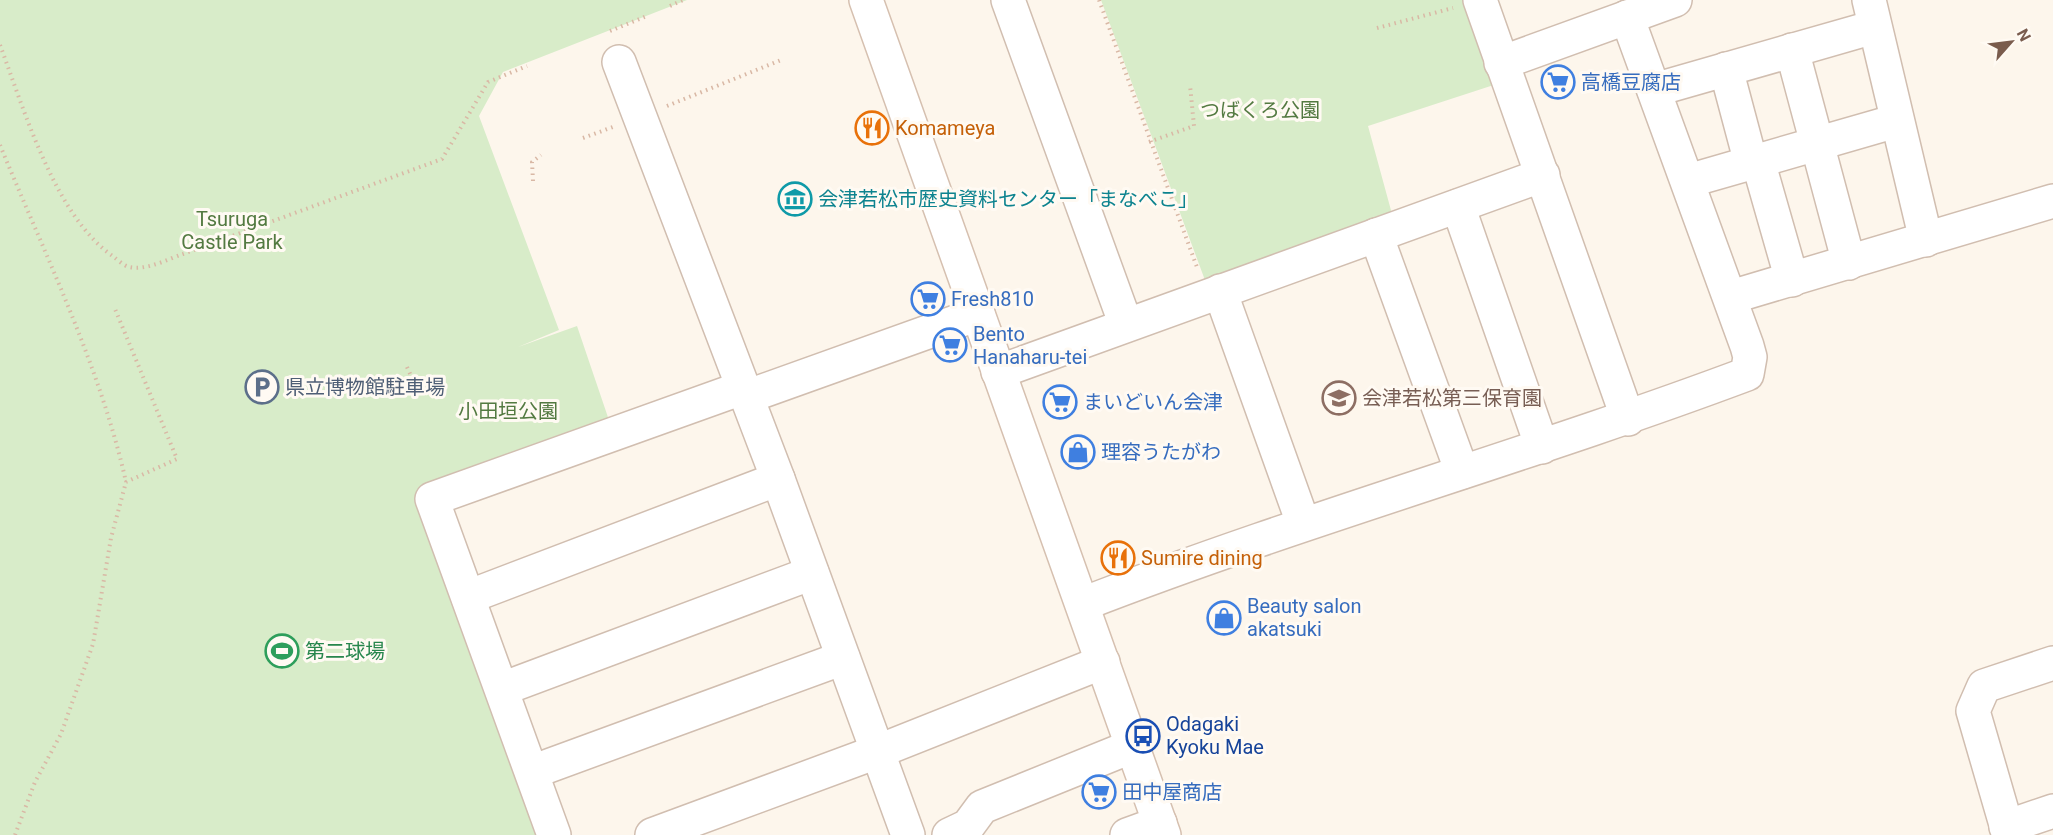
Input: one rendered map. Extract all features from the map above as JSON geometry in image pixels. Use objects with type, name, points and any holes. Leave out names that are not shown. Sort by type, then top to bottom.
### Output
[{"type":"street","points":[[866,0],[1162,829],[1126,835]]},
{"type":"street","points":[[1008,0],[1126,325]]},
{"type":"street","points":[[1480,0],[1628,419]]},
{"type":"street","points":[[1083,604],[1303,523],[1628,419],[1747,374],[1750,357],[1731,297],[1654,90],[1652,6],[1501,63]]},
{"type":"street","points":[[1654,90],[1792,50],[1871,14],[1926,240]]},
{"type":"street","points":[[1792,50],[1849,263]]},
{"type":"street","points":[[620,62],[778,479],[908,835]]},
{"type":"street","points":[[1726,69],[1792,280]]},
{"type":"street","points":[[1688,182],[1896,121]]},
{"type":"street","points":[[998,372],[1543,175]]},
{"type":"street","points":[[1731,297],[2053,201]]},
{"type":"street","points":[[1458,206],[1542,447]]},
{"type":"street","points":[[1376,235],[1462,472]]},
{"type":"street","points":[[1214,294],[1303,523]]},
{"type":"street","points":[[554,835],[432,499],[978,314]]},
{"type":"street","points":[[468,597],[778,479]]},
{"type":"street","points":[[502,689],[812,573]]},
{"type":"street","points":[[532,772],[843,658]]},
{"type":"street","points":[[652,835],[879,751],[1103,662]]},
{"type":"street","points":[[2053,663],[1984,686],[1973,711],[2008,831],[2053,811]]},
{"type":"street","points":[[949,835],[968,826],[982,807],[1118,752],[1134,750]]},
{"type":"path","points":[[670,6],[684,0]]},
{"type":"path","points":[[1099,0],[1149,142],[1214,294]]},
{"type":"path","points":[[1377,28],[1480,0]]},
{"type":"path","points":[[604,34],[647,16]]},
{"type":"path","points":[[0,45],[38,146],[71,210],[94,240],[128,267],[142,267],[183,254],[442,159],[488,82],[527,66]]},
{"type":"path","points":[[666,107],[782,60]]},
{"type":"path","points":[[1149,142],[1194,126],[1190,85]]},
{"type":"path","points":[[583,138],[622,123]]},
{"type":"path","points":[[0,146],[81,342],[117,444],[126,482],[111,538],[93,644],[61,735],[34,782],[15,835]]},
{"type":"path","points":[[532,181],[532,162],[541,155]]},
{"type":"path","points":[[115,309],[177,459],[126,482]]},
{"type":"path","points":[[407,367],[417,389]]},
{"type":"green space","name":"Tsuruga Castle Park","points":[[0,0],[687,0],[503,72],[479,116],[559,330],[518,347],[577,326],[613,432],[426,500],[541,835],[0,835]]},
{"type":"green space","name":"つばくろ公園","points":[[1101,0],[1478,0],[1506,81],[1368,126],[1395,225],[1209,291]]},
{"type":"place","name":"高橋豆腐店","points":[[1558,82]]},
{"type":"place","name":"Komameya","points":[[872,128]]},
{"type":"place","name":"会津若松市歴史資料センター「まなべこ」","points":[[795,199]]},
{"type":"place","name":"Fresh810","points":[[928,299]]},
{"type":"place","name":"Bento Hanaharu-tei","points":[[950,345]]},
{"type":"place","name":"県立博物館駐車場","points":[[262,387]]},
{"type":"place","name":"会津若松第三保育園","points":[[1339,398]]},
{"type":"place","name":"まいどいん会津","points":[[1060,402]]},
{"type":"place","name":"理容うたがわ","points":[[1078,452]]},
{"type":"place","name":"Sumire dining","points":[[1118,558]]},
{"type":"place","name":"Beauty salon akatsuki","points":[[1224,618]]},
{"type":"place","name":"第二球場","points":[[282,651]]},
{"type":"place","name":"Odagaki Kyoku Mae","points":[[1143,736]]},
{"type":"place","name":"田中屋商店","points":[[1099,792]]},
{"type":"park label","name":"小田垣公園","points":[[508,411]]}]
